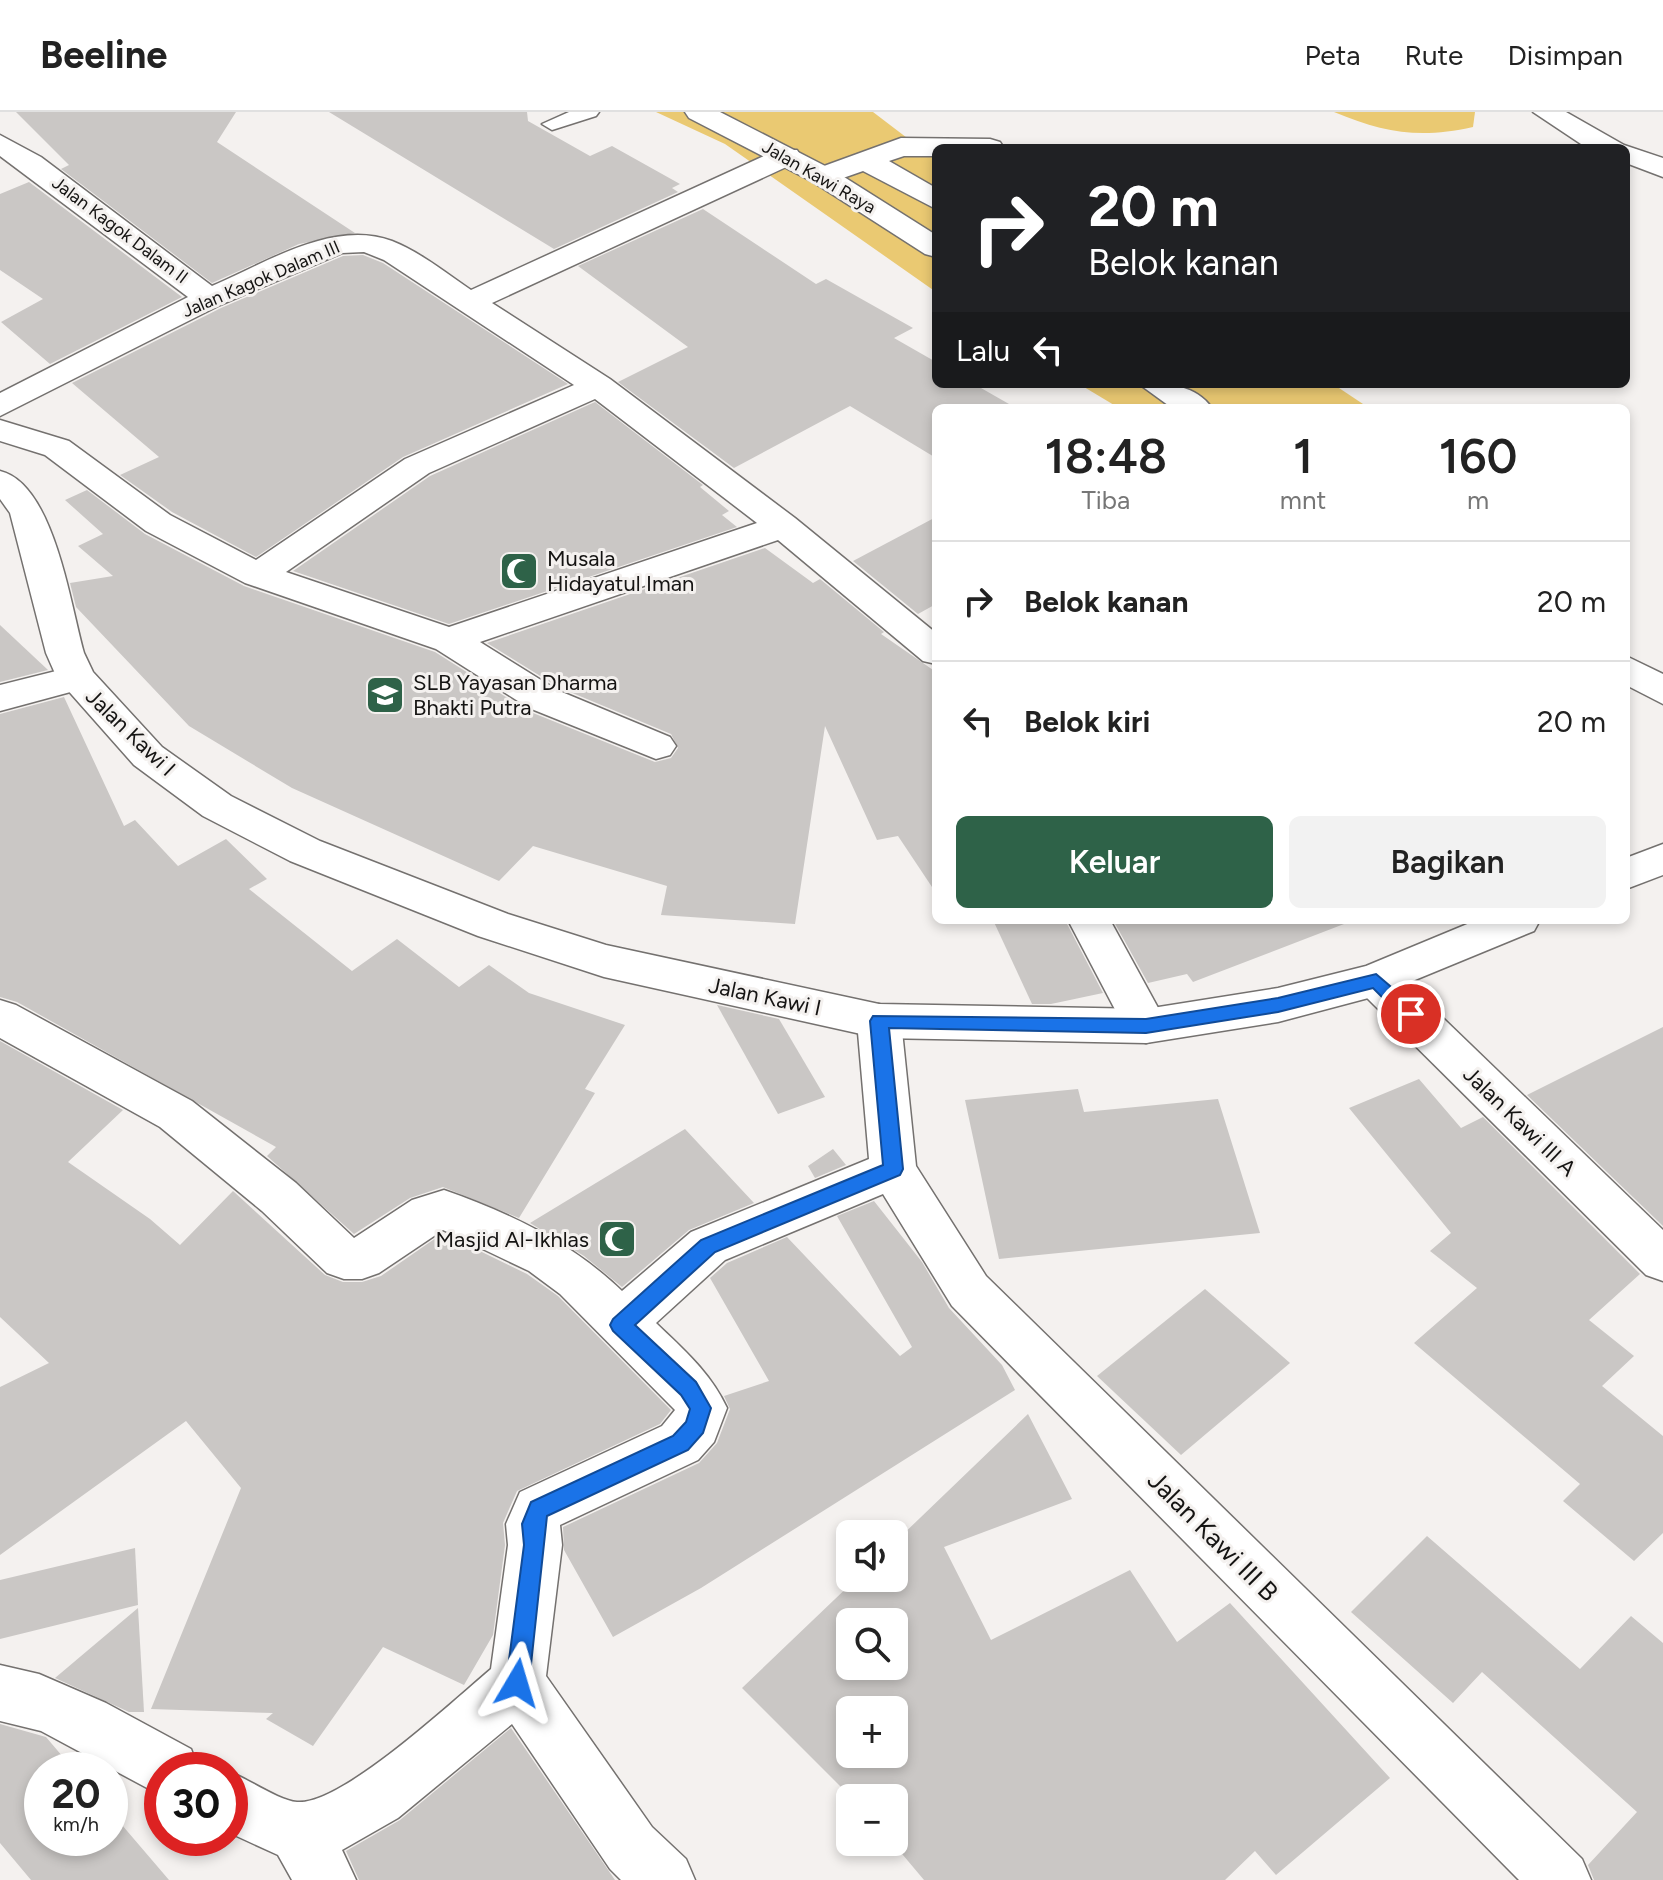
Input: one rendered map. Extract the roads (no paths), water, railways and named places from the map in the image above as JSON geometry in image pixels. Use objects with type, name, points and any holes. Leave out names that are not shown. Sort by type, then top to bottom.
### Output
[{"type":"street","name":"Jalan Kawi Raya","points":[[699,112],[823,176],[932,245]]},
{"type":"street","points":[[1547,112],[1602,144]]},
{"type":"street","name":"Jalan Kagok Dalam II","points":[[0,122],[31,163]]},
{"type":"street","name":"Jalan Kagok Dalam II","points":[[0,143],[31,163],[209,298]]},
{"type":"street","points":[[823,176],[901,147],[932,147]]},
{"type":"street","points":[[1630,155],[1663,168]]},
{"type":"street","points":[[469,302],[787,156]]},
{"type":"street","points":[[865,160],[932,198]]},
{"type":"street","name":"Jalan Kagok Dalam III","points":[[0,406],[209,298],[312,254],[356,241],[382,247],[598,386],[783,526],[932,649]]},
{"type":"street","points":[[258,575],[417,466],[598,386]]},
{"type":"street","points":[[1162,388],[1188,404]]},
{"type":"street","points":[[0,430],[57,448],[158,523],[258,575],[449,640],[543,699],[656,746]]},
{"type":"street","name":"Jalan Kawi I","points":[[0,481],[19,497],[28,513],[65,653],[76,678],[148,756],[217,806],[305,851],[545,943],[604,961],[879,1021],[1146,1026],[1278,1005],[1376,980],[1509,924]]},
{"type":"street","points":[[449,640],[783,526]]},
{"type":"street","points":[[1630,670],[1663,691]]},
{"type":"street","name":"Jalan Kawi I","points":[[0,698],[76,678]]},
{"type":"street","points":[[1630,872],[1663,859]]},
{"type":"street","points":[[1091,924],[1146,1026]]},
{"type":"street","name":"Jalan Kawi III A","points":[[1376,980],[1663,1261]]},
{"type":"street","points":[[0,1017],[176,1114],[279,1197],[344,1259],[362,1259],[429,1214],[444,1210],[546,1257],[577,1279],[620,1325],[689,1388],[701,1408],[696,1426],[680,1443],[539,1509],[533,1524],[535,1545],[517,1683],[631,1848],[665,1880]]},
{"type":"street","name":"Jalan Kawi III B","points":[[879,1021],[893,1169],[945,1258],[999,1324],[1561,1880]]},
{"type":"street","points":[[620,1325],[708,1246],[893,1169]]},
{"type":"street","points":[[248,1813],[312,1856],[324,1830],[365,1808],[517,1683]]},
{"type":"street","points":[[0,1693],[17,1693],[41,1703],[144,1756]]},
{"type":"lane","points":[[552,124],[589,112]]},
{"type":"place","name":"Musala Hidayatul Iman","points":[[519,571]]},
{"type":"place","name":"SLB Yayasan Dharma Bhakti Putra","points":[[385,695]]},
{"type":"place","name":"Masjid Al-Ikhlas","points":[[617,1239]]}]
